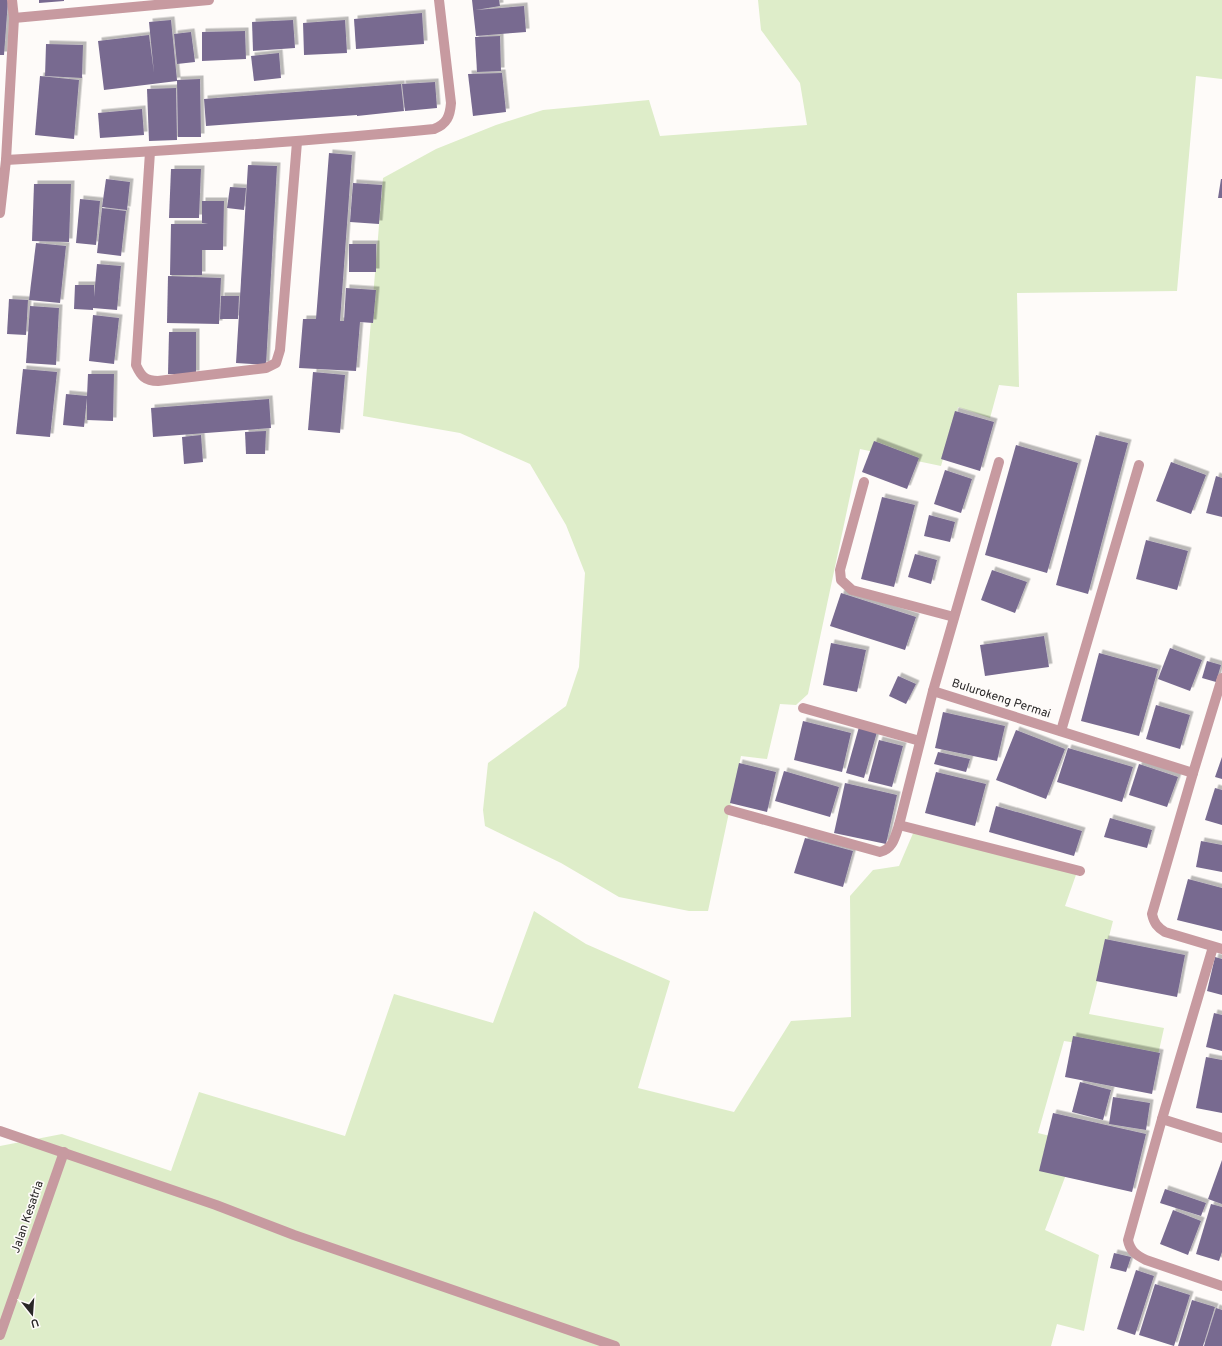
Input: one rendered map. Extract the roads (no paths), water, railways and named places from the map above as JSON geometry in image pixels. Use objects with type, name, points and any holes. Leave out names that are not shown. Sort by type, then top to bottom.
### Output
[{"type":"street","points":[[0,213],[6,160],[4,118],[14,18],[12,0]]},
{"type":"street","points":[[14,18],[209,0]]},
{"type":"street","points":[[6,160],[297,142],[434,129],[444,124],[449,118],[451,103],[439,0]]},
{"type":"street","points":[[150,152],[136,365],[143,377],[150,381],[158,381],[266,368],[276,363],[280,350],[297,142]]},
{"type":"street","name":"Bulurokeng Permai","points":[[999,462],[933,691],[1193,773]]},
{"type":"street","points":[[1061,731],[1139,465]]},
{"type":"street","points":[[864,482],[840,570],[841,580],[852,590],[954,617]]},
{"type":"street","points":[[1222,678],[1152,914],[1153,922],[1158,928],[1165,932],[1217,948],[1162,1119],[1128,1240],[1135,1255],[1222,1286]]},
{"type":"street","points":[[729,810],[880,852],[890,847],[899,825],[933,691]]},
{"type":"street","points":[[803,708],[920,741]]},
{"type":"street","points":[[899,825],[1080,871]]},
{"type":"street","points":[[1162,1119],[1222,1138]]},
{"type":"street","points":[[0,1131],[64,1152],[615,1346]]},
{"type":"street","name":"Jalan Kesatria","points":[[0,1335],[64,1152]]}]
